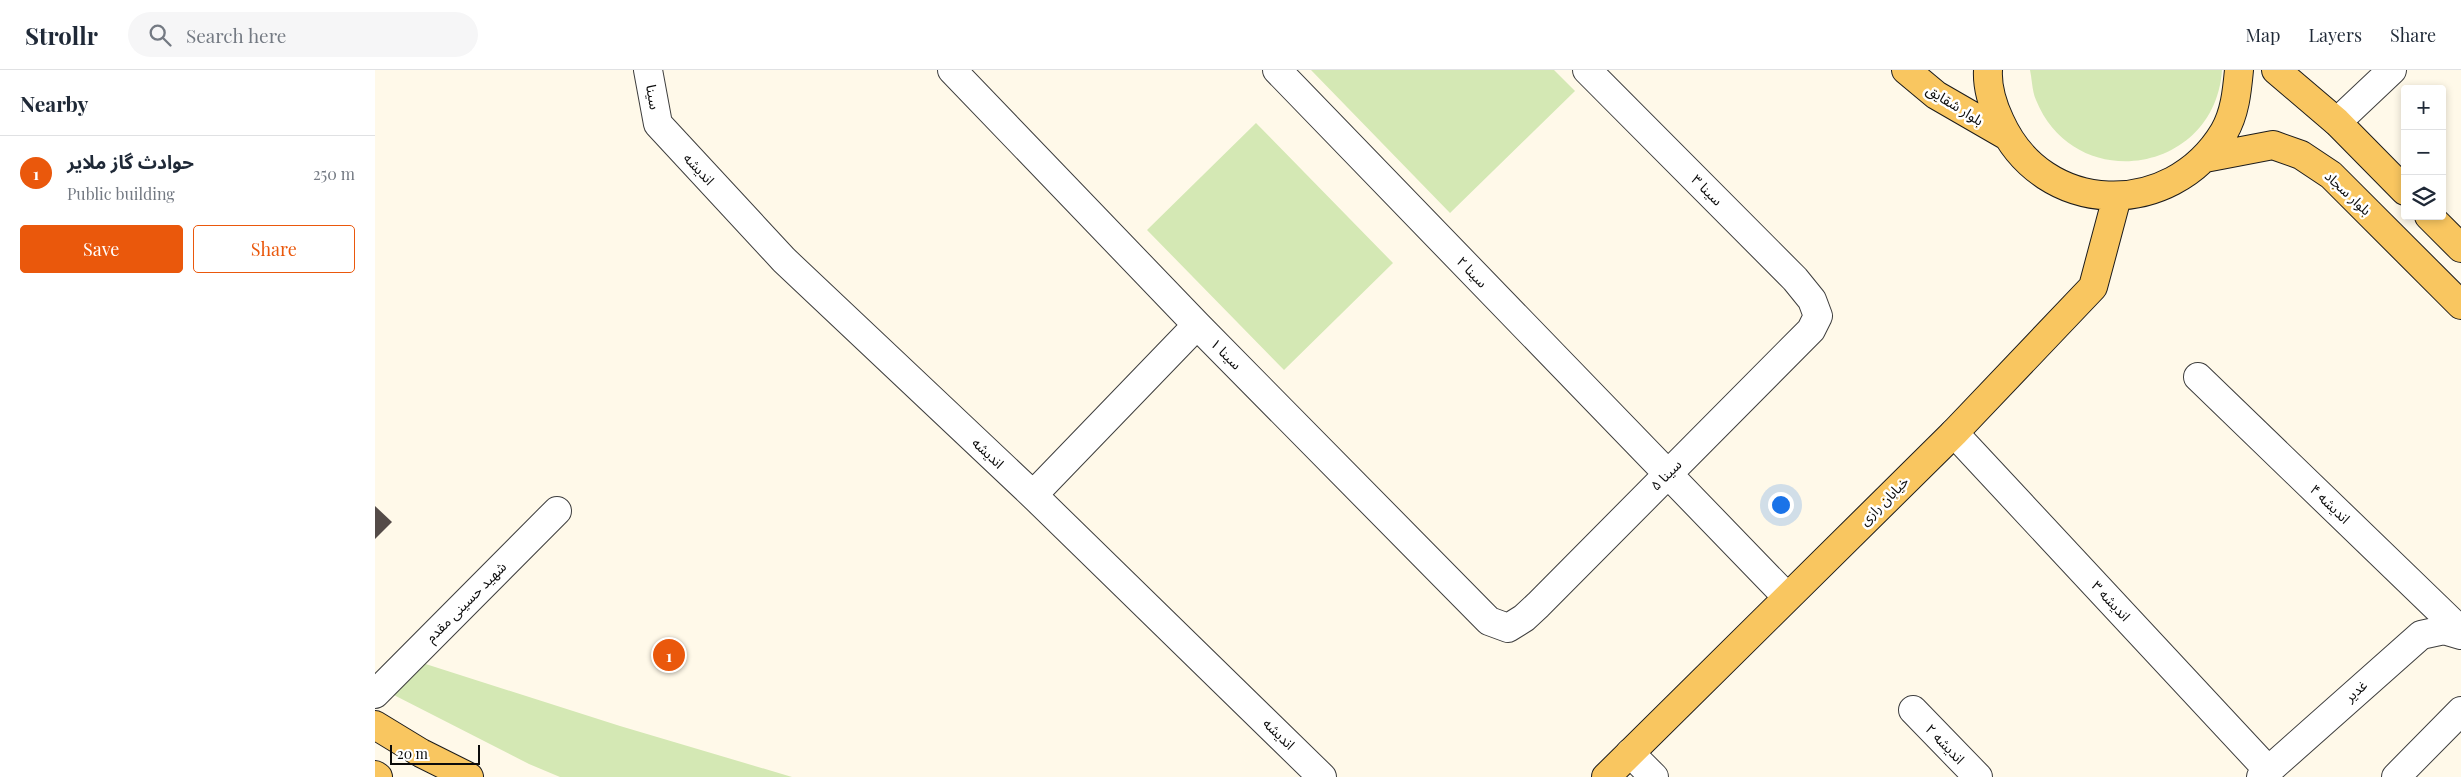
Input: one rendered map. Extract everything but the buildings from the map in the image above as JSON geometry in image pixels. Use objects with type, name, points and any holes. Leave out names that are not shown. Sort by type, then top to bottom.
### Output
[{"type":"main road","name":"بلوار شقایق","points":[[1907,70],[1936,95],[2007,136]]},
{"type":"main road","points":[[1988,70],[1993,106],[2007,136],[2027,161],[2053,181],[2085,193],[2117,197],[2149,192],[2172,182],[2205,158],[2225,131],[2236,100],[2239,70]]},
{"type":"main road","points":[[2276,70],[2337,122],[2401,187]]},
{"type":"main road","name":"بلوار سجاد","points":[[2205,158],[2273,145],[2301,155],[2331,175],[2461,305]]},
{"type":"main road","name":"خیابان رازی","points":[[1606,777],[1954,433],[2093,287],[2117,197]]},
{"type":"main road","points":[[2433,220],[2461,248]]},
{"type":"main road","points":[[375,724],[421,753],[469,777]]},
{"type":"street","name":"سینا","points":[[648,70],[657,124]]},
{"type":"street","name":"سینا ۱","points":[[952,70],[1197,326],[1489,621],[1508,628]]},
{"type":"street","name":"سینا ۲","points":[[1277,70],[1787,597]]},
{"type":"street","name":"سینا ۳","points":[[1587,70],[1795,279],[1812,300],[1818,316]]},
{"type":"street","points":[[2337,122],[2392,70]]},
{"type":"street","name":"اندیشه","points":[[657,124],[784,260],[1033,495],[1322,777]]},
{"type":"street","name":"سینا ۵","points":[[1508,628],[1525,618],[1811,330],[1818,316]]},
{"type":"street","points":[[1033,495],[1197,326]]},
{"type":"street","name":"اندیشه ۴","points":[[2198,377],[2461,631]]},
{"type":"street","name":"اندیشه ۳","points":[[1954,433],[2265,773]]},
{"type":"street","name":"شهید حسینی مقدم","points":[[375,694],[557,511]]},
{"type":"street","name":"غدیر","points":[[2265,773],[2421,635],[2444,630],[2461,635]]},
{"type":"street","name":"اندیشه ۲","points":[[1913,710],[1978,777]]},
{"type":"street","points":[[2396,777],[2461,711]]},
{"type":"street","points":[[1630,753],[1654,777]]},
{"type":"green space","points":[[1311,70],[1554,70],[1575,91],[1450,213]]},
{"type":"green space","points":[[2030,70],[2222,70],[2214,105],[2195,132],[2170,151],[2141,160],[2110,160],[2081,150],[2055,131],[2036,100]]},
{"type":"green space","points":[[1256,123],[1393,263],[1284,370],[1147,230]]},
{"type":"green space","points":[[410,659],[620,726],[792,777],[560,777],[529,764],[386,691]]},
{"type":"place","name":"حوادث گاز ملایر","points":[[669,655]]}]
